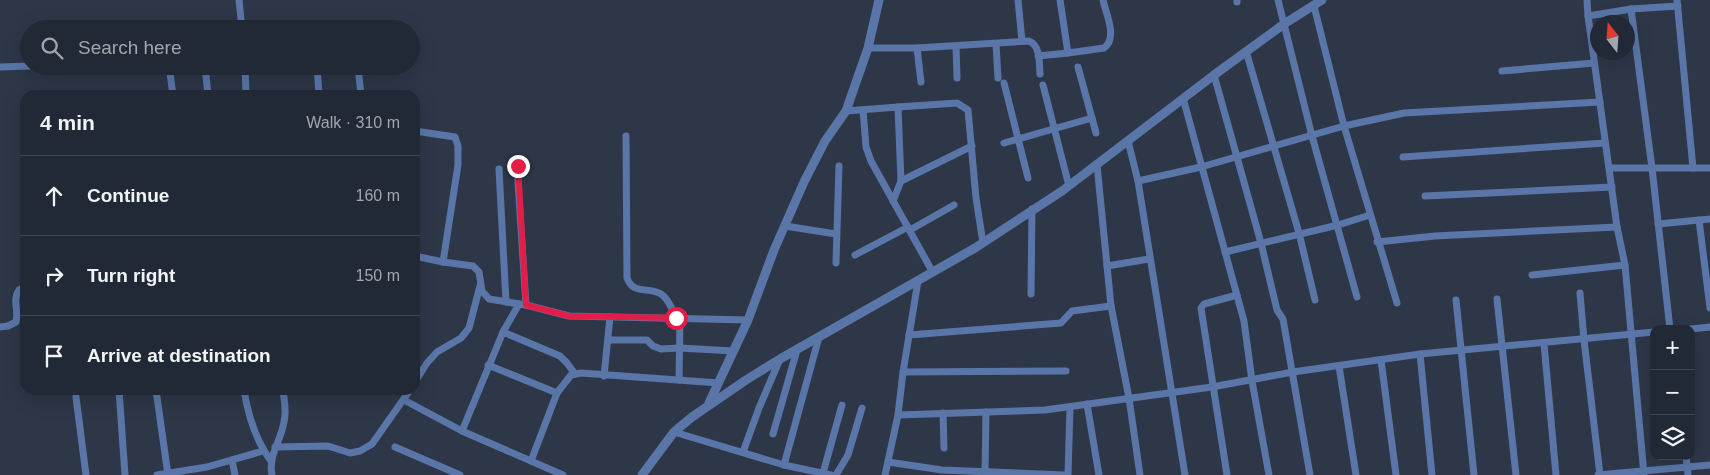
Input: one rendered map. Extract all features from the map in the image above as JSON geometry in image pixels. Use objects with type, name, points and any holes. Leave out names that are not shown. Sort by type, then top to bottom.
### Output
[{"type":"street","points":[[239,0],[241,20]]},
{"type":"street","points":[[708,406],[748,320],[784,226],[825,141],[846,111],[868,48],[879,0]]},
{"type":"street","points":[[1018,0],[1022,41]]},
{"type":"street","points":[[1060,0],[1068,53]]},
{"type":"street","points":[[1038,56],[1104,48],[1110,42],[1111,37],[1103,0]]},
{"type":"street","points":[[1278,0],[1312,136],[1357,298]]},
{"type":"street","points":[[642,475],[674,432],[692,417],[780,359],[983,243],[1069,186],[1214,74],[1284,24],[1322,0]]},
{"type":"street","points":[[1588,0],[1588,16],[1605,143],[1617,227],[1625,265],[1644,473]]},
{"type":"street","points":[[1588,16],[1677,3],[1692,168]]},
{"type":"street","points":[[1314,6],[1344,126],[1396,303]]},
{"type":"street","points":[[1631,9],[1652,168],[1670,325]]},
{"type":"street","points":[[868,48],[918,48],[1029,41],[1035,44],[1040,74]]},
{"type":"street","points":[[996,44],[998,78]]},
{"type":"street","points":[[956,46],[957,78]]},
{"type":"street","points":[[918,48],[921,82]]},
{"type":"street","points":[[1246,51],[1299,234],[1315,300]]},
{"type":"street","points":[[1502,71],[1594,63]]},
{"type":"street","points":[[0,67],[20,66]]},
{"type":"street","points":[[1078,67],[1096,133]]},
{"type":"street","points":[[1214,74],[1261,243],[1277,310],[1283,319],[1310,475]]},
{"type":"street","points":[[170,75],[172,90]]},
{"type":"street","points":[[206,75],[207,90]]},
{"type":"street","points":[[245,75],[246,90]]},
{"type":"street","points":[[317,75],[318,90]]},
{"type":"street","points":[[359,75],[360,90]]},
{"type":"street","points":[[1004,83],[1028,178]]},
{"type":"street","points":[[1043,85],[1069,186]]},
{"type":"street","points":[[1183,98],[1244,321],[1252,380],[1269,475]]},
{"type":"street","points":[[1138,181],[1201,167],[1344,126],[1404,113],[1600,102]]},
{"type":"street","points":[[846,111],[957,103],[963,105],[968,110],[969,116],[976,198],[983,243]]},
{"type":"street","points":[[892,201],[901,181],[898,107]]},
{"type":"street","points":[[863,110],[866,147],[892,201],[932,271]]},
{"type":"street","points":[[1004,143],[1092,118]]},
{"type":"street","points":[[420,132],[455,137],[458,146],[458,165],[443,262]]},
{"type":"street","points":[[626,136],[627,278],[633,288],[661,294],[678,318],[680,348],[679,380]]},
{"type":"street","points":[[1128,141],[1138,181],[1184,475]]},
{"type":"street","points":[[1403,157],[1605,143]]},
{"type":"street","points":[[901,181],[972,146]]},
{"type":"street","points":[[1097,165],[1111,306],[1129,398],[1140,475]]},
{"type":"street","points":[[462,431],[503,332],[523,304],[518,166]]},
{"type":"street","points":[[836,263],[839,166]]},
{"type":"street","points":[[1610,168],[1710,168]]},
{"type":"street","points":[[499,169],[506,302]]},
{"type":"street","points":[[1425,196],[1612,187]]},
{"type":"street","points":[[855,255],[954,205]]},
{"type":"street","points":[[1031,294],[1032,210]]},
{"type":"street","points":[[1225,252],[1338,225],[1370,215]]},
{"type":"street","points":[[1658,224],[1710,219]]},
{"type":"street","points":[[1699,220],[1710,308]]},
{"type":"street","points":[[784,226],[836,234]]},
{"type":"street","points":[[1378,242],[1435,236],[1617,227]]},
{"type":"street","points":[[420,257],[477,268],[482,291],[489,299],[523,304],[569,316],[748,320]]},
{"type":"street","points":[[1107,266],[1150,259]]},
{"type":"street","points":[[1532,274],[1625,265]]},
{"type":"street","points":[[885,475],[898,415],[918,281]]},
{"type":"street","points":[[420,374],[437,352],[461,338],[469,328],[480,285]]},
{"type":"street","points":[[0,327],[16,322],[15,298],[20,289]]},
{"type":"street","points":[[1580,293],[1600,475],[1644,473],[1710,465]]},
{"type":"street","points":[[1227,475],[1201,308],[1204,304],[1237,295]]},
{"type":"street","points":[[1497,299],[1516,475]]},
{"type":"street","points":[[1456,300],[1474,475]]},
{"type":"street","points":[[909,335],[1061,323],[1072,311],[1111,306]]},
{"type":"street","points":[[604,376],[610,317]]},
{"type":"street","points":[[1695,329],[1710,327]]},
{"type":"street","points":[[503,332],[560,356],[575,374]]},
{"type":"street","points":[[898,415],[1045,410],[1171,391],[1212,387],[1293,372],[1420,354],[1544,344],[1650,333]]},
{"type":"street","points":[[784,464],[819,337]]},
{"type":"street","points":[[608,340],[647,340],[653,346],[661,349],[680,348],[734,351]]},
{"type":"street","points":[[1544,344],[1556,475]]},
{"type":"street","points":[[773,434],[797,350]]},
{"type":"street","points":[[1420,354],[1432,475]]},
{"type":"street","points":[[743,452],[780,359]]},
{"type":"street","points":[[1380,360],[1396,475]]},
{"type":"street","points":[[488,365],[557,393]]},
{"type":"street","points":[[1339,366],[1356,475]]},
{"type":"street","points":[[903,372],[1066,371]]},
{"type":"street","points":[[531,461],[557,393],[571,375],[679,380],[719,384]]},
{"type":"street","points":[[119,395],[126,475]]},
{"type":"street","points":[[157,395],[168,474]]},
{"type":"street","points":[[245,395],[250,418],[264,451],[271,461]]},
{"type":"street","points":[[272,475],[271,461],[285,419],[283,395]]},
{"type":"street","points":[[275,448],[328,446],[350,453],[360,452],[372,444],[407,395]]},
{"type":"street","points":[[76,397],[86,475]]},
{"type":"street","points":[[404,400],[462,431],[563,475]]},
{"type":"street","points":[[1087,404],[1099,475]]},
{"type":"street","points":[[823,473],[842,405]]},
{"type":"street","points":[[1068,475],[1070,407]]},
{"type":"street","points":[[836,475],[848,455],[862,408]]},
{"type":"street","points":[[985,472],[986,412]]},
{"type":"street","points":[[943,414],[944,448]]},
{"type":"street","points":[[674,432],[784,464],[831,475]]},
{"type":"street","points":[[395,447],[460,475]]},
{"type":"street","points":[[157,475],[207,467],[264,451]]},
{"type":"street","points":[[232,460],[235,475]]},
{"type":"street","points":[[1686,460],[1688,475]]},
{"type":"street","points":[[888,462],[942,470],[1064,475]]},
{"type":"route","points":[[518,166],[526,305],[569,316],[676,318]]}]
